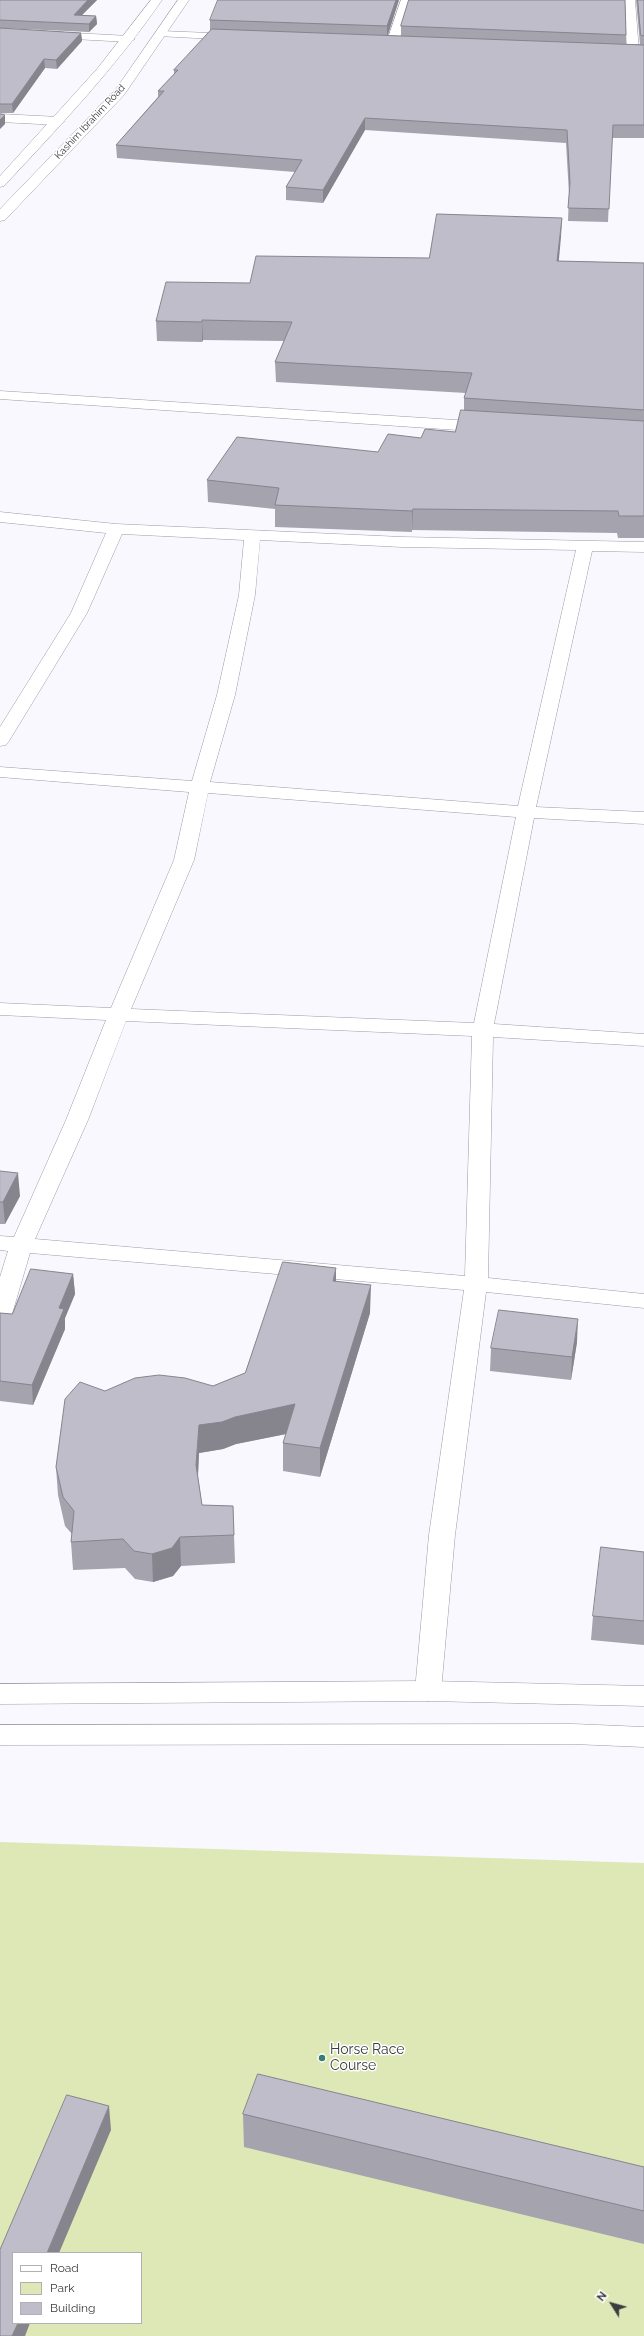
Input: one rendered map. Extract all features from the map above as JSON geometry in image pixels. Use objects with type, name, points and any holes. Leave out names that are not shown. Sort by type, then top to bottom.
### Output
[{"type":"main road","name":"Kashim Ibrahim Road","points":[[0,183],[95,82],[157,0]]},
{"type":"main road","name":"Kashim Ibrahim Road","points":[[0,217],[120,92],[184,0]]},
{"type":"main road","points":[[378,41],[397,41],[406,0]]},
{"type":"main road","points":[[618,51],[638,52],[630,0]]},
{"type":"main road","points":[[0,32],[129,39]]},
{"type":"main road","points":[[161,34],[248,38]]},
{"type":"main road","points":[[0,118],[59,121]]},
{"type":"main road","points":[[0,395],[502,428]]},
{"type":"main road","points":[[0,517],[116,529],[402,542],[644,547]]},
{"type":"main road","points":[[0,741],[79,613],[116,529]]},
{"type":"main road","points":[[0,1314],[10,1244],[77,1120],[119,1013],[184,860],[200,786],[226,695],[246,602],[252,534]]},
{"type":"main road","points":[[428,1692],[442,1535],[476,1284],[483,1030],[526,812],[585,546]]},
{"type":"main road","points":[[0,772],[200,786],[526,812],[644,818]]},
{"type":"main road","points":[[0,1009],[483,1030],[644,1040]]},
{"type":"main road","points":[[10,1244],[476,1284],[644,1301]]},
{"type":"main road","points":[[0,1694],[428,1692],[644,1696]]},
{"type":"main road","points":[[0,1735],[138,1733],[573,1734],[644,1737]]},
{"type":"green space","name":"Horse Race Course","points":[[0,1842],[644,1863],[644,2336],[0,2336]]},
{"type":"building","points":[[0,0],[88,0],[74,15],[96,16],[89,24],[0,20]]},
{"type":"building","points":[[218,0],[396,0],[387,26],[210,20]]},
{"type":"building","points":[[409,0],[625,0],[626,35],[401,26]]},
{"type":"building","points":[[638,0],[644,0],[644,36],[641,35]]},
{"type":"building","points":[[0,28],[81,33],[56,60],[44,59],[12,104],[0,104]]},
{"type":"building","points":[[212,29],[644,45],[644,125],[613,125],[609,209],[568,208],[570,183],[567,130],[365,118],[323,190],[286,187],[302,160],[116,145],[164,91],[158,91],[178,70],[174,70]]},
{"type":"building","points":[[0,114],[5,115],[0,120]]},
{"type":"building","points":[[437,214],[562,218],[557,261],[644,263],[644,410],[464,398],[472,373],[275,362],[292,322],[202,320],[202,322],[156,321],[166,282],[250,283],[256,256],[429,258]]},
{"type":"building","points":[[461,410],[644,421],[644,516],[619,516],[618,511],[413,509],[412,511],[275,505],[279,488],[207,480],[237,437],[378,452],[388,434],[421,438],[425,429],[455,432]]},
{"type":"building","points":[[0,1171],[18,1173],[3,1202],[0,1202]]},
{"type":"building","points":[[283,1262],[336,1268],[333,1281],[371,1285],[320,1448],[283,1443],[295,1404],[235,1417],[222,1422],[199,1425],[196,1465],[202,1505],[233,1506],[234,1535],[180,1537],[172,1548],[152,1554],[134,1551],[123,1539],[71,1542],[74,1511],[63,1497],[56,1467],[65,1399],[80,1382],[105,1391],[135,1378],[159,1375],[185,1378],[213,1386],[245,1373]]},
{"type":"building","points":[[31,1269],[73,1274],[59,1308],[64,1309],[32,1385],[0,1381],[0,1313],[12,1314]]},
{"type":"building","points":[[499,1310],[578,1319],[572,1357],[491,1348]]},
{"type":"building","points":[[601,1547],[644,1552],[644,1621],[593,1616]]},
{"type":"building","points":[[258,2074],[644,2167],[644,2211],[243,2114]]},
{"type":"building","points":[[67,2095],[109,2106],[47,2252],[12,2252],[12,2324],[18,2324],[12,2336],[0,2336],[0,2250]]},
{"type":"place","name":"Horse Race Course","points":[[322,2058]]}]
